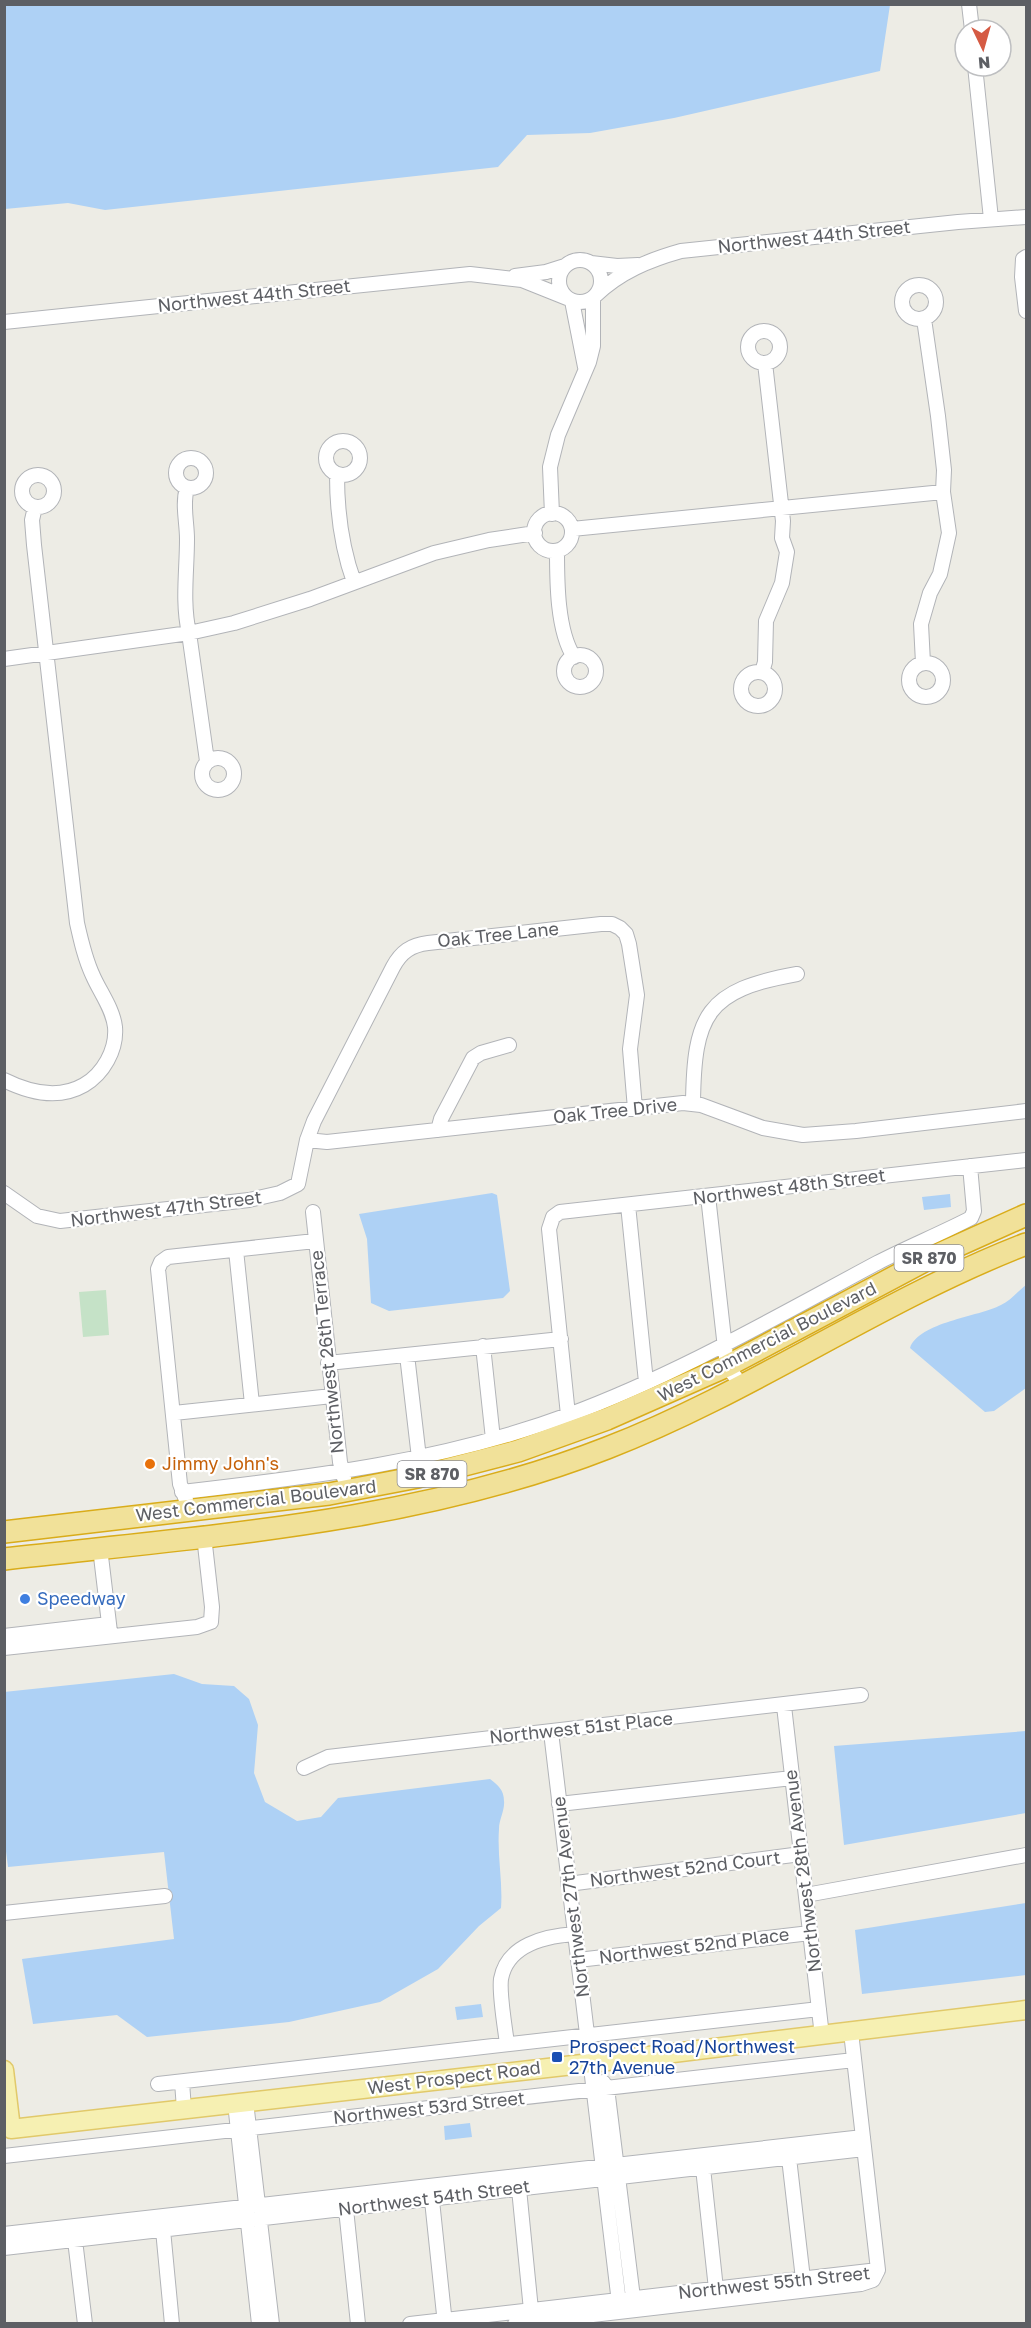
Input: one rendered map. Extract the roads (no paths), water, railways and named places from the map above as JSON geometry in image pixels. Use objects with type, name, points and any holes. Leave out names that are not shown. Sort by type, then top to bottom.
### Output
[{"type":"highway","name":"West Commercial Boulevard","points":[[4,1532],[193,1510],[346,1481],[418,1478],[541,1443],[630,1410],[727,1366],[928,1259],[1026,1215]]},
{"type":"highway","name":"West Commercial Boulevard","points":[[4,1559],[355,1516],[436,1501],[498,1484],[604,1449],[681,1417],[743,1387],[941,1281],[1021,1245]]},
{"type":"highway","points":[[204,1536],[222,1521],[304,1509],[346,1481]]},
{"type":"main road","name":"West Prospect Road","points":[[4,2070],[8,2129],[822,2036],[1026,2010]]},
{"type":"street","points":[[976,78],[991,219]]},
{"type":"street","name":"Northwest 44th Street","points":[[591,263],[617,266],[640,264],[681,251],[1026,216]]},
{"type":"street","points":[[1026,257],[1023,259],[1022,277],[1026,305]]},
{"type":"street","points":[[552,514],[550,467],[558,435],[580,386],[585,367],[586,334],[595,296],[600,289],[601,276],[591,263],[574,260],[565,266],[559,275],[558,283],[560,290],[570,299],[586,334]]},
{"type":"street","name":"Northwest 44th Street","points":[[595,296],[609,283],[640,264]]},
{"type":"street","name":"Northwest 44th Street","points":[[504,277],[546,272],[565,266]]},
{"type":"street","name":"Northwest 44th Street","points":[[4,322],[470,274],[522,280],[570,299]]},
{"type":"street","points":[[570,299],[585,302],[595,296]]},
{"type":"street","points":[[923,663],[921,624],[930,593],[940,574],[950,533],[943,492],[944,470],[938,416],[924,319]]},
{"type":"street","points":[[762,672],[765,662],[766,621],[782,583],[787,552],[782,538],[781,509],[765,363]]},
{"type":"street","points":[[337,475],[337,509],[342,541],[354,582]]},
{"type":"street","points":[[186,488],[184,497],[187,542],[185,597],[207,761]]},
{"type":"street","points":[[572,528],[943,492]]},
{"type":"street","points":[[4,1080],[20,1088],[52,1095],[74,1090],[95,1079],[109,1059],[115,1027],[110,1010],[92,976],[77,923],[32,520],[35,507]]},
{"type":"street","points":[[552,514],[566,518],[572,528],[571,540],[557,551],[544,549],[536,539],[535,533],[539,521],[544,516],[552,514]]},
{"type":"street","points":[[4,659],[189,633],[234,623],[310,599],[434,553],[489,540],[535,533]]},
{"type":"street","points":[[557,551],[557,576],[564,633],[567,647],[574,657]]},
{"type":"street","name":"Oak Tree Lane","points":[[307,1140],[314,1121],[396,962],[404,951],[428,943],[601,924],[612,924],[620,928],[626,934],[629,944],[637,995],[630,1049],[634,1109]]},
{"type":"street","points":[[693,1104],[696,1052],[703,1024],[711,1011],[724,999],[748,986],[797,974]]},
{"type":"street","points":[[438,1130],[441,1119],[473,1058],[481,1053],[509,1045]]},
{"type":"street","name":"Oak Tree Drive","points":[[307,1140],[327,1142],[693,1104],[763,1128],[803,1134],[855,1131],[1026,1111]]},
{"type":"street","name":"Northwest 47th Street","points":[[4,1193],[37,1216],[66,1221],[249,1200],[280,1193],[298,1184],[307,1140]]},
{"type":"street","name":"Northwest 48th Street","points":[[561,1339],[549,1229],[553,1217],[560,1212],[1026,1160]]},
{"type":"street","points":[[182,1492],[346,1481],[568,1415],[646,1382],[724,1345],[881,1262],[971,1218],[973,1206],[970,1166]]},
{"type":"street","points":[[708,1196],[727,1366],[743,1387]]},
{"type":"street","points":[[628,1205],[646,1382]]},
{"type":"street","name":"Northwest 26th Terrace","points":[[313,1212],[327,1363],[346,1481]]},
{"type":"street","points":[[193,1510],[182,1492],[158,1269],[161,1262],[168,1257],[315,1241]]},
{"type":"street","points":[[236,1250],[252,1404]]},
{"type":"street","points":[[327,1363],[561,1339],[568,1415]]},
{"type":"street","points":[[483,1346],[493,1439]]},
{"type":"street","points":[[407,1355],[419,1458]]},
{"type":"street","points":[[174,1413],[332,1396]]},
{"type":"street","points":[[4,1636],[198,1627],[211,1622],[212,1607],[204,1536]]},
{"type":"street","points":[[100,1548],[110,1630]]},
{"type":"street","points":[[4,1648],[110,1630]]},
{"type":"street","name":"Northwest 51st Place","points":[[304,1768],[328,1757],[784,1706],[861,1695]]},
{"type":"street","name":"Northwest 28th Avenue","points":[[784,1706],[822,2036]]},
{"type":"street","name":"Northwest 27th Avenue","points":[[551,1732],[587,2035],[591,2063],[601,2089],[627,2305]]},
{"type":"street","points":[[559,1804],[792,1779]]},
{"type":"street","name":"Northwest 52nd Court","points":[[568,1884],[801,1854]]},
{"type":"street","points":[[806,1895],[1026,1855]]},
{"type":"street","points":[[4,1913],[165,1896]]},
{"type":"street","name":"Northwest 52nd Place","points":[[578,1960],[810,1933]]},
{"type":"street","points":[[507,2044],[501,1980],[508,1959],[534,1941],[575,1934]]},
{"type":"street","points":[[158,2084],[819,2009]]},
{"type":"street","points":[[851,2032],[878,2270]]},
{"type":"street","name":"Northwest 53rd Street","points":[[4,2156],[854,2060]]},
{"type":"street","points":[[182,2082],[184,2109]]},
{"type":"street","points":[[241,2103],[253,2213],[272,2324]]},
{"type":"street","name":"Northwest 54th Street","points":[[4,2248],[163,2230],[253,2213],[346,2209],[431,2192],[519,2189],[611,2172],[703,2168],[789,2158],[864,2143]]},
{"type":"street","name":"Northwest 54th Street","points":[[4,2234],[253,2213],[864,2143]]},
{"type":"street","points":[[789,2158],[803,2279]]},
{"type":"street","points":[[703,2168],[716,2289]]},
{"type":"street","points":[[519,2189],[531,2310]]},
{"type":"street","points":[[431,2192],[445,2321]]},
{"type":"street","points":[[346,2209],[358,2324]]},
{"type":"street","points":[[253,2213],[259,2324]]},
{"type":"street","points":[[163,2230],[172,2324]]},
{"type":"street","points":[[75,2240],[85,2324]]},
{"type":"street","name":"Northwest 55th Street","points":[[515,2324],[716,2289],[878,2270]]},
{"type":"street","name":"Northwest 55th Street","points":[[410,2324],[531,2310],[627,2305],[861,2284],[873,2280],[878,2270]]},
{"type":"water","points":[[5,4],[890,5],[880,71],[674,118],[590,133],[527,135],[498,167],[105,210],[68,203],[5,209]]},
{"type":"water","points":[[492,1193],[497,1195],[510,1291],[503,1298],[389,1311],[371,1303],[367,1239],[359,1214]]},
{"type":"water","points":[[950,1194],[951,1207],[924,1210],[922,1197]]},
{"type":"water","points":[[1026,1285],[1026,1388],[994,1411],[985,1412],[910,1348],[925,1332],[950,1321],[1001,1305]]},
{"type":"water","points":[[174,1674],[202,1684],[234,1686],[249,1699],[258,1725],[254,1773],[265,1802],[297,1821],[321,1817],[338,1798],[490,1779],[496,1783],[504,1797],[499,1826],[501,1908],[479,1926],[438,1969],[380,2002],[289,2022],[147,2037],[117,2015],[33,2024],[22,1959],[174,1939],[164,1852],[8,1867],[4,1836],[4,1692]]},
{"type":"water","points":[[1026,1731],[1026,1813],[844,1845],[834,1746]]},
{"type":"water","points":[[1026,1903],[1026,1975],[862,1994],[855,1930]]},
{"type":"water","points":[[481,2004],[483,2017],[457,2020],[455,2007]]},
{"type":"water","points":[[470,2123],[472,2137],[445,2140],[444,2126]]},
{"type":"place","name":"Jimmy John's","points":[[150,1464]]},
{"type":"place","name":"Speedway","points":[[25,1599]]},
{"type":"place","name":"Prospect Road/Northwest 27th Avenue","points":[[557,2057]]}]
